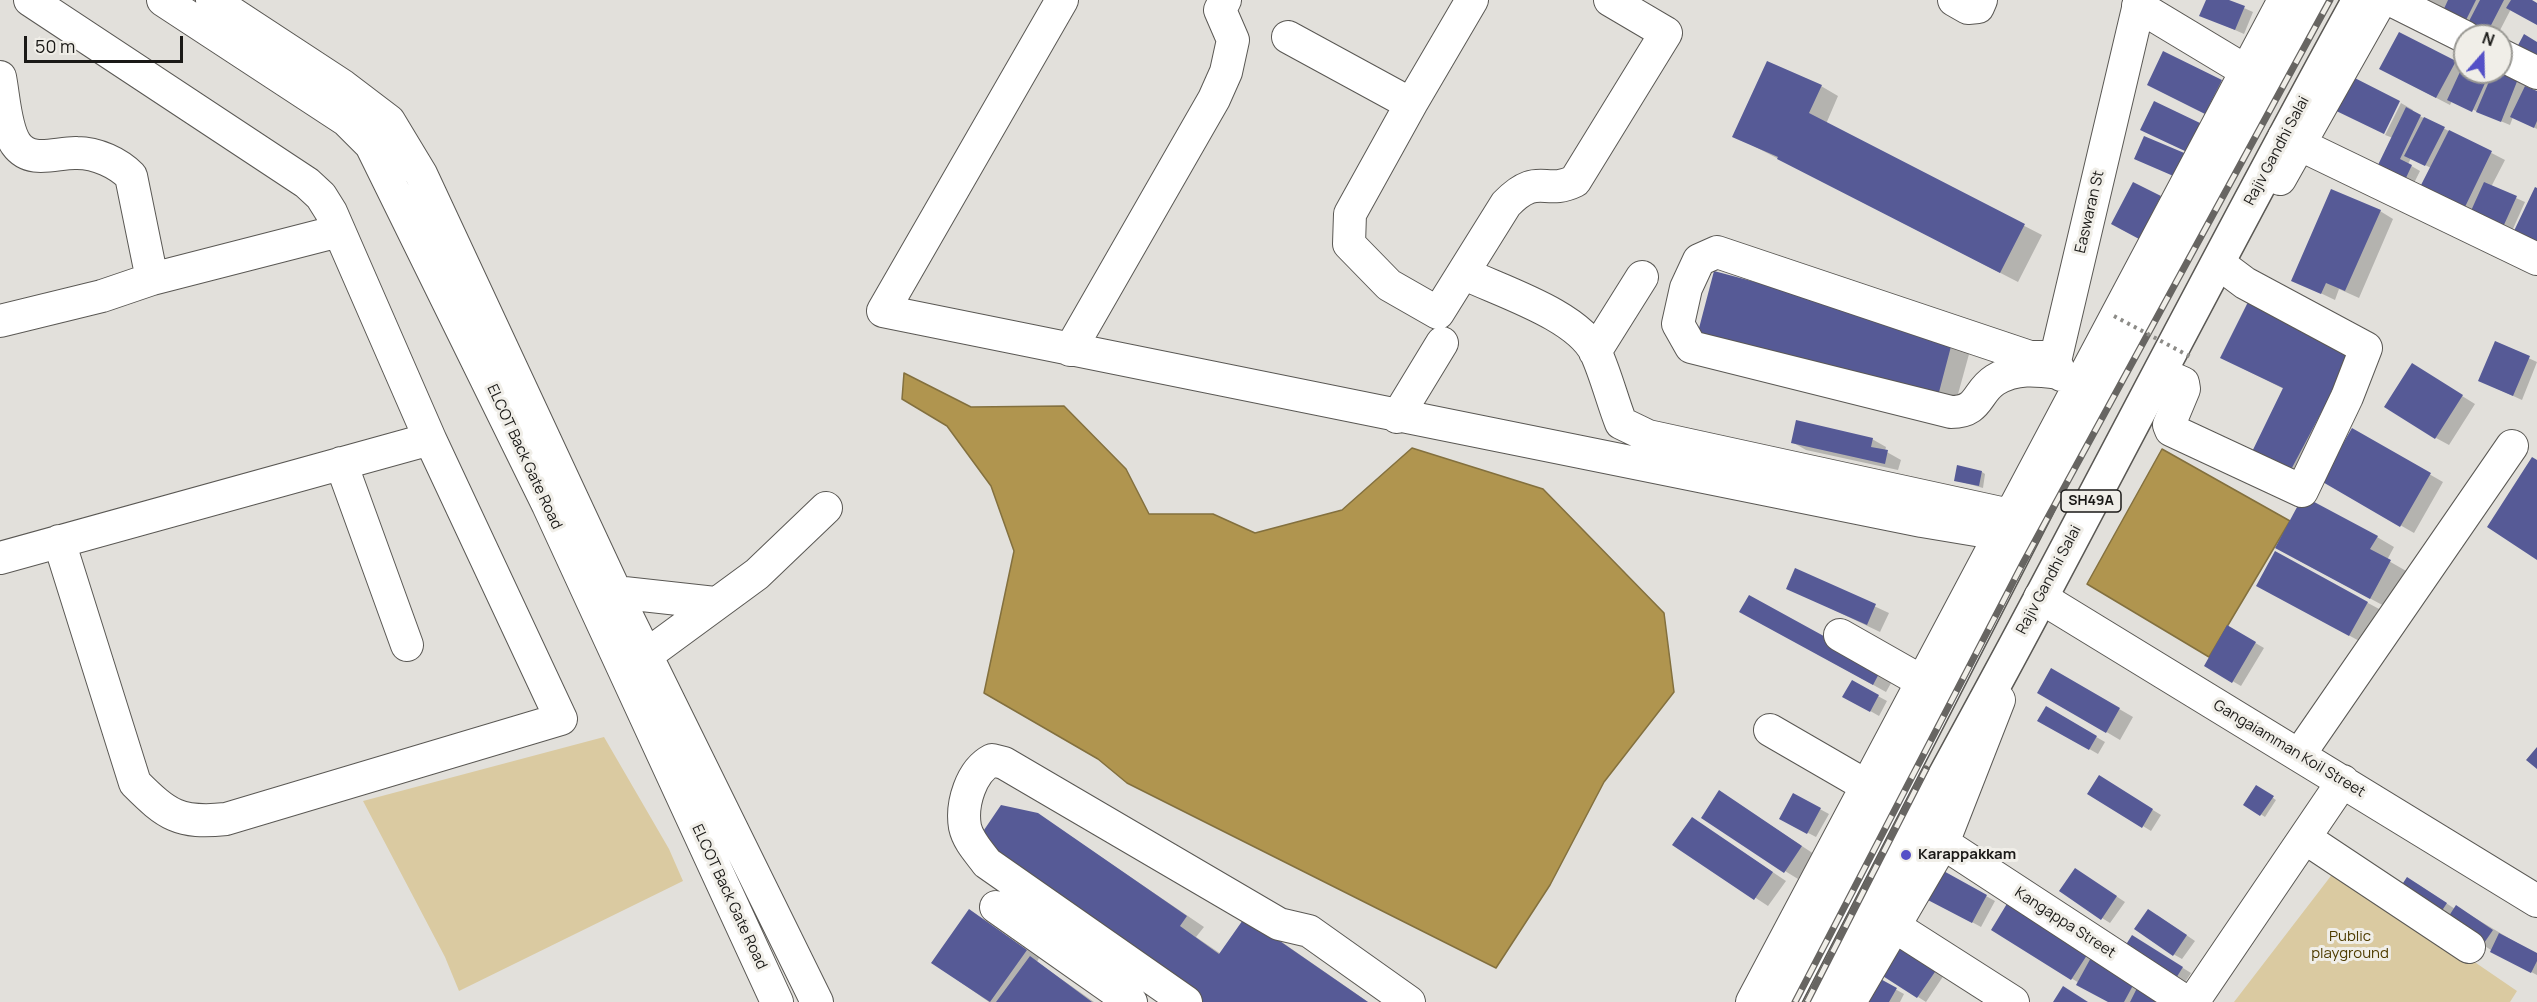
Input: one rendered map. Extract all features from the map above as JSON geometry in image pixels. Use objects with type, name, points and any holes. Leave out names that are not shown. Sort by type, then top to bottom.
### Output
[{"type":"main road","name":"SH49A","points":[[1783,1002],[2067,387],[2310,0]]},
{"type":"main road","name":"Rajiv Gandhi Salai","points":[[1824,1002],[1893,867],[2035,607],[2135,416],[2292,140],[2359,0]]},
{"type":"street","points":[[30,0],[307,183],[321,196],[339,231],[430,439],[561,718],[226,819],[195,822],[162,809],[135,783],[59,541]]},
{"type":"street","name":"ELCOT Back Gate Road","points":[[164,0],[389,121],[421,174],[615,592],[648,654],[817,1002]]},
{"type":"street","name":"ELCOT Back Gate Road","points":[[212,0],[298,73],[371,145],[548,505],[777,1002]]},
{"type":"street","points":[[1062,0],[883,311],[1397,417],[1922,521],[2005,524]]},
{"type":"street","points":[[1472,0],[1350,214],[1349,244],[1389,285],[1438,313],[1506,204],[1521,189],[1535,185],[1563,186],[1575,181],[1666,33],[1610,0]]},
{"type":"street","points":[[1954,0],[1968,8],[1977,7],[1981,0]]},
{"type":"street","points":[[1752,1002],[1864,785],[2005,524],[2067,387],[2284,0]]},
{"type":"street","points":[[2135,416],[2178,362],[2229,271],[2292,140],[2382,0]]},
{"type":"street","points":[[2391,0],[2453,31]]},
{"type":"street","points":[[2139,3],[2246,71]]},
{"type":"street","name":"Easwaran St","points":[[2067,387],[2139,3]]},
{"type":"street","points":[[1070,350],[1214,99],[1226,72],[1233,40],[1216,4]]},
{"type":"street","points":[[1288,37],[1411,104]]},
{"type":"street","points":[[2513,61],[2537,73]]},
{"type":"street","points":[[0,77],[12,134],[17,146],[29,154],[50,157],[77,153],[98,157],[121,166],[131,176],[153,279]]},
{"type":"street","points":[[2292,140],[2537,259]]},
{"type":"street","points":[[0,321],[102,296],[153,279],[339,231]]},
{"type":"street","points":[[1718,252],[2030,357],[2067,387],[2027,369],[2010,373],[1993,381],[1977,402],[1964,412],[1951,412],[1691,347],[1678,324],[1686,288],[1699,260],[1718,252]]},
{"type":"street","points":[[2167,376],[2183,383],[2184,389],[2169,425],[2172,430],[2302,491],[2347,397],[2366,348],[2245,283],[2229,271]]},
{"type":"street","points":[[1463,273],[1555,316],[1581,333],[1595,352],[1621,423],[1648,436],[2005,524]]},
{"type":"street","points":[[1595,352],[1642,277]]},
{"type":"street","points":[[1397,417],[1442,343]]},
{"type":"street","points":[[0,558],[430,439]]},
{"type":"street","points":[[2299,755],[2512,446]]},
{"type":"street","points":[[341,463],[407,645]]},
{"type":"street","points":[[648,654],[757,574],[826,508]]},
{"type":"street","points":[[615,592],[715,603]]},
{"type":"street","points":[[1851,1002],[1943,843],[2035,607]]},
{"type":"street","name":"Gangaiamman Koil Street","points":[[2035,607],[2299,755],[2537,901]]},
{"type":"street","points":[[1840,634],[1921,681]]},
{"type":"street","points":[[1770,730],[1864,785]]},
{"type":"street","points":[[1186,1002],[987,863],[972,844],[966,827],[965,809],[969,792],[982,765],[992,760],[1004,763],[1279,924],[1309,931],[1409,1002]]},
{"type":"street","points":[[2193,1002],[2343,782]]},
{"type":"street","points":[[2304,838],[2469,948]]},
{"type":"street","name":"Kangappa Street","points":[[1943,843],[2186,1002]]},
{"type":"street","points":[[710,856],[741,845]]},
{"type":"street","points":[[996,907],[1131,1002]]},
{"type":"street","points":[[1894,926],[2013,1002]]},
{"type":"path","points":[[2114,316],[2191,357]]},
{"type":"green space","points":[[604,737],[669,849],[683,881],[459,991],[445,957],[363,801]]},
{"type":"green space","name":"Public playground","points":[[2337,868],[2517,991],[2510,1002],[2234,1002]]},
{"type":"shaded area","points":[[904,373],[971,407],[1064,406],[1126,469],[1149,514],[1213,514],[1255,533],[1342,510],[1412,448],[1543,489],[1664,613],[1674,692],[1604,782],[1550,885],[1496,968],[1127,783],[1098,759],[984,693],[1014,551],[991,486],[947,426],[902,399]]},
{"type":"shaded area","points":[[2162,449],[2290,521],[2209,657],[2087,584]]},
{"type":"building","points":[[2206,0],[2229,0],[2245,6],[2235,30],[2199,16]]},
{"type":"building","points":[[2448,0],[2476,0],[2464,24],[2442,13]]},
{"type":"building","points":[[2480,0],[2504,0],[2492,24],[2468,24]]},
{"type":"building","points":[[2511,0],[2532,0],[2537,3],[2537,25],[2506,8]]},
{"type":"building","points":[[2399,32],[2453,59],[2453,67],[2436,98],[2379,69]]},
{"type":"building","points":[[2524,34],[2537,42],[2537,63],[2515,51]]},
{"type":"building","points":[[2163,51],[2222,80],[2205,114],[2147,85]]},
{"type":"building","points":[[1767,61],[1822,85],[1809,113],[2025,224],[2000,273],[1777,159],[1778,157],[1732,137]]},
{"type":"building","points":[[2343,72],[2400,101],[2384,134],[2326,106]]},
{"type":"building","points":[[2513,77],[2518,79],[2501,122],[2476,112],[2488,84],[2513,84]]},
{"type":"building","points":[[2454,84],[2485,84],[2472,112],[2447,100]]},
{"type":"building","points":[[2525,86],[2537,91],[2537,121],[2534,128],[2510,117]]},
{"type":"building","points":[[2154,101],[2200,123],[2187,152],[2140,130]]},
{"type":"building","points":[[2406,107],[2421,115],[2400,159],[2412,165],[2405,180],[2377,167]]},
{"type":"building","points":[[2424,117],[2445,127],[2425,166],[2404,156]]},
{"type":"building","points":[[2449,130],[2492,151],[2464,209],[2420,187]]},
{"type":"building","points":[[2144,136],[2189,155],[2178,178],[2134,159]]},
{"type":"building","points":[[2133,182],[2161,196],[2139,239],[2111,224]]},
{"type":"building","points":[[2484,182],[2517,196],[2503,227],[2470,213]]},
{"type":"building","points":[[2535,187],[2537,188],[2537,244],[2513,233]]},
{"type":"building","points":[[2331,189],[2381,210],[2345,291],[2326,283],[2321,294],[2291,281]]},
{"type":"building","points":[[1714,271],[1954,335],[1938,396],[1698,332]]},
{"type":"building","points":[[2249,300],[2354,351],[2286,479],[2248,460],[2283,388],[2220,358]]},
{"type":"building","points":[[2495,341],[2530,356],[2513,396],[2478,381]]},
{"type":"building","points":[[2412,363],[2463,395],[2435,439],[2384,407]]},
{"type":"building","points":[[1796,420],[1873,438],[1871,447],[1888,450],[1885,464],[1791,443]]},
{"type":"building","points":[[2352,428],[2431,473],[2400,527],[2321,481]]},
{"type":"building","points":[[2532,457],[2537,460],[2537,560],[2487,527]]},
{"type":"building","points":[[1957,465],[1982,471],[1979,486],[1954,481]]},
{"type":"building","points":[[2303,496],[2378,536],[2370,549],[2391,560],[2370,599],[2275,548]]},
{"type":"building","points":[[2275,551],[2368,602],[2349,636],[2256,586]]},
{"type":"building","points":[[1795,568],[1876,604],[1867,625],[1786,589]]},
{"type":"building","points":[[1749,595],[1882,668],[1873,685],[1739,612]]},
{"type":"building","points":[[2227,625],[2256,642],[2232,683],[2204,666]]},
{"type":"building","points":[[2051,668],[2120,708],[2106,733],[2037,693]]},
{"type":"building","points":[[1852,680],[1879,695],[1870,712],[1842,697]]},
{"type":"building","points":[[2046,706],[2097,736],[2089,750],[2037,721]]},
{"type":"building","points":[[2537,747],[2537,769],[2526,760]]},
{"type":"building","points":[[2099,775],[2153,809],[2142,828],[2087,794]]},
{"type":"building","points":[[2256,785],[2274,796],[2260,816],[2243,805]]},
{"type":"building","points":[[1719,790],[1802,846],[1784,873],[1701,818]]},
{"type":"building","points":[[1793,793],[1821,808],[1807,834],[1779,819]]},
{"type":"building","points":[[1001,805],[1038,813],[1187,916],[1180,926],[1219,954],[1245,917],[1368,1002],[1200,1002],[988,846],[984,830]]},
{"type":"building","points":[[1692,817],[1773,872],[1754,900],[1672,845]]},
{"type":"building","points":[[2075,868],[2117,896],[2101,920],[2059,891]]},
{"type":"building","points":[[1940,869],[1987,895],[1972,923],[1924,898]]},
{"type":"building","points":[[2407,877],[2447,903],[2437,918],[2397,892]]},
{"type":"building","points":[[2008,902],[2089,952],[2071,980],[1991,930]]},
{"type":"building","points":[[2456,905],[2493,930],[2482,946],[2445,922]]},
{"type":"building","points":[[969,909],[1027,950],[990,1002],[931,963]]},
{"type":"building","points":[[2148,909],[2187,935],[2173,956],[2134,929]]},
{"type":"building","points":[[2499,933],[2537,953],[2537,961],[2531,973],[2490,952]]},
{"type":"building","points":[[2132,935],[2183,967],[2173,983],[2122,951]]},
{"type":"building","points":[[1895,941],[1937,969],[1917,998],[1875,971]]},
{"type":"building","points":[[2093,954],[2137,978],[2124,1002],[2108,1002],[2076,985]]},
{"type":"building","points":[[1030,956],[1092,1002],[996,1002]]},
{"type":"building","points":[[1875,976],[1897,988],[1889,1002],[1860,1002]]},
{"type":"building","points":[[2063,986],[2088,1002],[2053,1002]]},
{"type":"building","points":[[2137,988],[2163,1002],[2130,1002]]},
{"type":"railway","points":[[1795,1002],[2023,563],[2330,0]]},
{"type":"railway","points":[[1807,1002],[1926,769]]},
{"type":"place","name":"Karappakkam","points":[[1906,855]]}]
